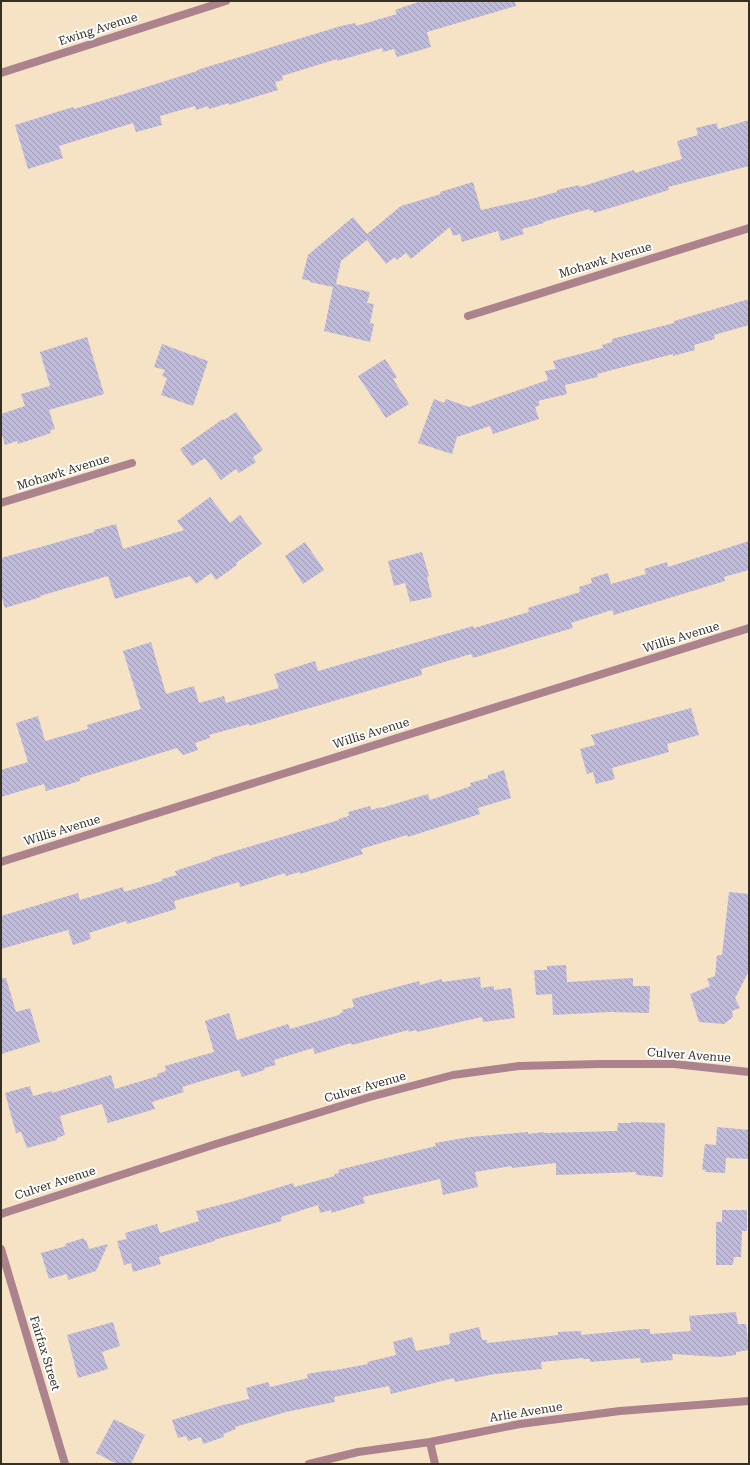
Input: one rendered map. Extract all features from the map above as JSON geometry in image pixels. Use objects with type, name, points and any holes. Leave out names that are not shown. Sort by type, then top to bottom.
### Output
[{"type":"street","name":"Ewing Avenue","points":[[1,73],[226,1]]},
{"type":"street","name":"Mohawk Avenue","points":[[468,316],[749,228]]},
{"type":"street","name":"Mohawk Avenue","points":[[1,503],[132,463]]},
{"type":"street","name":"Willis Avenue","points":[[1,862],[749,628]]},
{"type":"street","name":"Culver Avenue","points":[[1,1214],[216,1144],[370,1097],[452,1075],[520,1066],[600,1064],[674,1064],[749,1072]]},
{"type":"street","name":"Fairfax Street","points":[[1,1249],[65,1464]]},
{"type":"street","name":"Arlie Avenue","points":[[309,1464],[358,1452],[430,1442],[528,1423],[620,1411],[749,1402]]},
{"type":"street","points":[[430,1442],[435,1464]]},
{"type":"building","points":[[421,1],[515,1],[516,6],[427,32],[431,47],[397,57],[394,49],[383,52],[382,48],[337,61],[337,59],[282,76],[283,80],[275,82],[278,90],[229,105],[229,103],[209,109],[208,106],[196,110],[195,106],[160,116],[162,125],[136,132],[133,123],[59,146],[63,158],[28,169],[15,125],[73,107],[74,109],[124,94],[341,26],[355,23],[356,26],[397,14],[395,10]]},
{"type":"building","points":[[749,120],[749,166],[668,187],[669,190],[594,213],[593,210],[590,211],[589,209],[543,222],[544,223],[522,229],[524,234],[501,241],[498,231],[462,242],[460,234],[453,236],[450,227],[411,259],[406,253],[397,260],[395,257],[386,264],[367,240],[341,261],[336,284],[370,292],[367,303],[374,304],[370,323],[374,324],[370,342],[324,331],[333,287],[302,279],[308,255],[353,217],[367,234],[401,206],[441,194],[440,192],[473,182],[481,210],[531,199],[557,192],[557,190],[579,185],[580,187],[634,170],[635,173],[682,159],[677,141],[698,135],[696,128],[717,123],[718,129]]},
{"type":"building","points":[[749,299],[749,325],[714,335],[715,339],[694,345],[695,350],[673,356],[673,354],[597,374],[598,377],[565,385],[567,394],[538,401],[540,405],[535,407],[539,419],[493,434],[490,426],[457,437],[452,454],[418,443],[434,399],[444,403],[446,399],[469,407],[548,380],[545,371],[556,369],[553,361],[603,348],[602,345],[612,342],[612,339],[674,323],[674,321]]},
{"type":"building","points":[[87,337],[104,394],[49,410],[55,429],[50,430],[51,433],[18,444],[17,441],[5,445],[1,431],[1,414],[25,406],[21,394],[50,386],[40,352]]},
{"type":"building","points":[[162,344],[208,361],[193,406],[161,395],[167,378],[162,376],[165,370],[154,367]]},
{"type":"building","points":[[385,359],[397,377],[393,379],[409,404],[386,418],[358,376]]},
{"type":"building","points":[[236,412],[263,450],[253,457],[256,462],[239,473],[236,469],[221,480],[205,458],[192,466],[180,449],[223,419],[224,420]]},
{"type":"building","points":[[210,497],[230,523],[240,515],[262,544],[216,580],[211,573],[196,584],[190,576],[115,599],[108,576],[5,608],[1,595],[1,558],[94,532],[94,530],[116,524],[123,549],[184,530],[177,521]]},
{"type":"building","points":[[749,541],[749,570],[724,577],[725,581],[614,615],[612,610],[571,623],[573,628],[473,658],[471,654],[421,669],[422,675],[249,726],[249,724],[209,735],[210,738],[195,743],[198,750],[183,755],[177,748],[80,778],[80,781],[46,791],[44,784],[1,797],[1,770],[28,762],[16,723],[38,716],[45,741],[88,729],[87,725],[141,709],[123,651],[151,642],[166,694],[194,686],[199,703],[224,696],[226,703],[279,688],[274,674],[315,661],[318,671],[473,626],[474,628],[529,612],[528,608],[580,592],[579,587],[592,583],[591,578],[608,573],[611,584],[646,574],[644,569],[667,562],[668,567]]},
{"type":"building","points":[[305,542],[324,570],[303,584],[285,556]]},
{"type":"building","points":[[422,552],[429,576],[427,577],[432,597],[410,602],[405,583],[394,586],[388,561]]},
{"type":"building","points":[[691,708],[699,735],[667,744],[669,752],[612,768],[615,779],[596,784],[593,772],[587,774],[580,749],[595,745],[591,735]]},
{"type":"building","points":[[504,770],[511,798],[478,808],[480,814],[408,837],[407,835],[361,849],[363,854],[300,874],[299,872],[286,876],[285,873],[240,887],[239,882],[174,901],[176,909],[127,924],[126,921],[89,933],[91,939],[73,945],[68,930],[1,949],[1,916],[78,893],[80,900],[123,887],[124,892],[162,881],[162,879],[177,875],[175,871],[212,859],[211,858],[339,820],[349,816],[348,812],[370,806],[371,810],[381,808],[428,794],[430,800],[471,786],[470,783],[488,778],[488,775]]},
{"type":"building","points":[[729,892],[749,894],[749,971],[735,998],[740,1008],[732,1011],[733,1017],[724,1024],[699,1022],[690,994],[710,986],[707,979],[715,976],[717,955],[722,955]]},
{"type":"building","points":[[566,965],[567,982],[633,978],[633,986],[650,986],[649,1013],[610,1012],[553,1015],[552,994],[536,995],[534,970],[547,970],[547,966]]},
{"type":"building","points":[[480,977],[481,988],[494,986],[494,990],[511,988],[515,1018],[483,1022],[482,1017],[417,1032],[416,1030],[409,1032],[408,1030],[352,1045],[351,1043],[315,1054],[313,1048],[274,1060],[276,1065],[242,1077],[239,1070],[182,1087],[184,1092],[152,1102],[155,1109],[108,1123],[102,1104],[60,1116],[65,1135],[57,1138],[57,1140],[27,1148],[21,1132],[16,1133],[5,1093],[30,1086],[33,1096],[52,1091],[52,1093],[111,1075],[115,1089],[158,1076],[157,1074],[166,1071],[165,1066],[214,1052],[205,1021],[229,1013],[237,1040],[288,1024],[290,1029],[339,1015],[343,1012],[342,1010],[354,1007],[352,999],[419,981],[420,985],[442,979],[442,982]]},
{"type":"building","points":[[1,978],[6,978],[16,1012],[30,1008],[40,1042],[1,1054]]},
{"type":"building","points":[[618,1123],[665,1123],[663,1177],[636,1175],[636,1172],[556,1175],[556,1163],[512,1168],[512,1166],[475,1172],[478,1187],[443,1195],[440,1179],[363,1197],[365,1203],[331,1213],[331,1210],[320,1213],[318,1205],[281,1217],[282,1221],[159,1257],[161,1264],[133,1272],[131,1263],[124,1265],[117,1241],[127,1239],[125,1233],[157,1224],[160,1233],[199,1221],[196,1211],[293,1183],[294,1187],[335,1176],[334,1174],[339,1173],[338,1170],[436,1146],[435,1143],[470,1137],[528,1132],[528,1134],[544,1132],[617,1131]]},
{"type":"building","points":[[717,1127],[749,1130],[748,1159],[726,1158],[725,1173],[705,1172],[706,1170],[702,1170],[705,1144],[716,1145]]},
{"type":"building","points":[[722,1210],[747,1210],[747,1231],[742,1231],[741,1257],[734,1257],[733,1265],[716,1265],[716,1222],[722,1222]]},
{"type":"building","points":[[84,1238],[89,1249],[108,1244],[96,1271],[68,1280],[67,1274],[49,1279],[41,1253],[66,1246],[65,1244]]},
{"type":"building","points":[[736,1312],[738,1324],[746,1324],[749,1350],[736,1352],[736,1355],[720,1357],[672,1354],[673,1360],[641,1363],[640,1358],[590,1362],[590,1359],[584,1358],[541,1362],[542,1369],[495,1374],[455,1382],[454,1378],[391,1394],[389,1386],[334,1397],[335,1402],[286,1412],[235,1427],[236,1429],[223,1434],[224,1437],[203,1444],[201,1437],[188,1441],[186,1436],[178,1438],[172,1420],[249,1399],[246,1388],[268,1382],[270,1387],[308,1378],[307,1374],[368,1364],[367,1362],[396,1355],[393,1342],[412,1337],[416,1351],[450,1344],[449,1334],[479,1327],[482,1340],[487,1340],[487,1343],[558,1335],[558,1332],[581,1331],[581,1335],[642,1329],[650,1329],[650,1334],[691,1331],[689,1316]]},
{"type":"building","points":[[113,1322],[120,1346],[102,1352],[108,1369],[78,1378],[67,1335]]},
{"type":"building","points":[[114,1419],[145,1435],[131,1464],[117,1464],[96,1453]]}]
